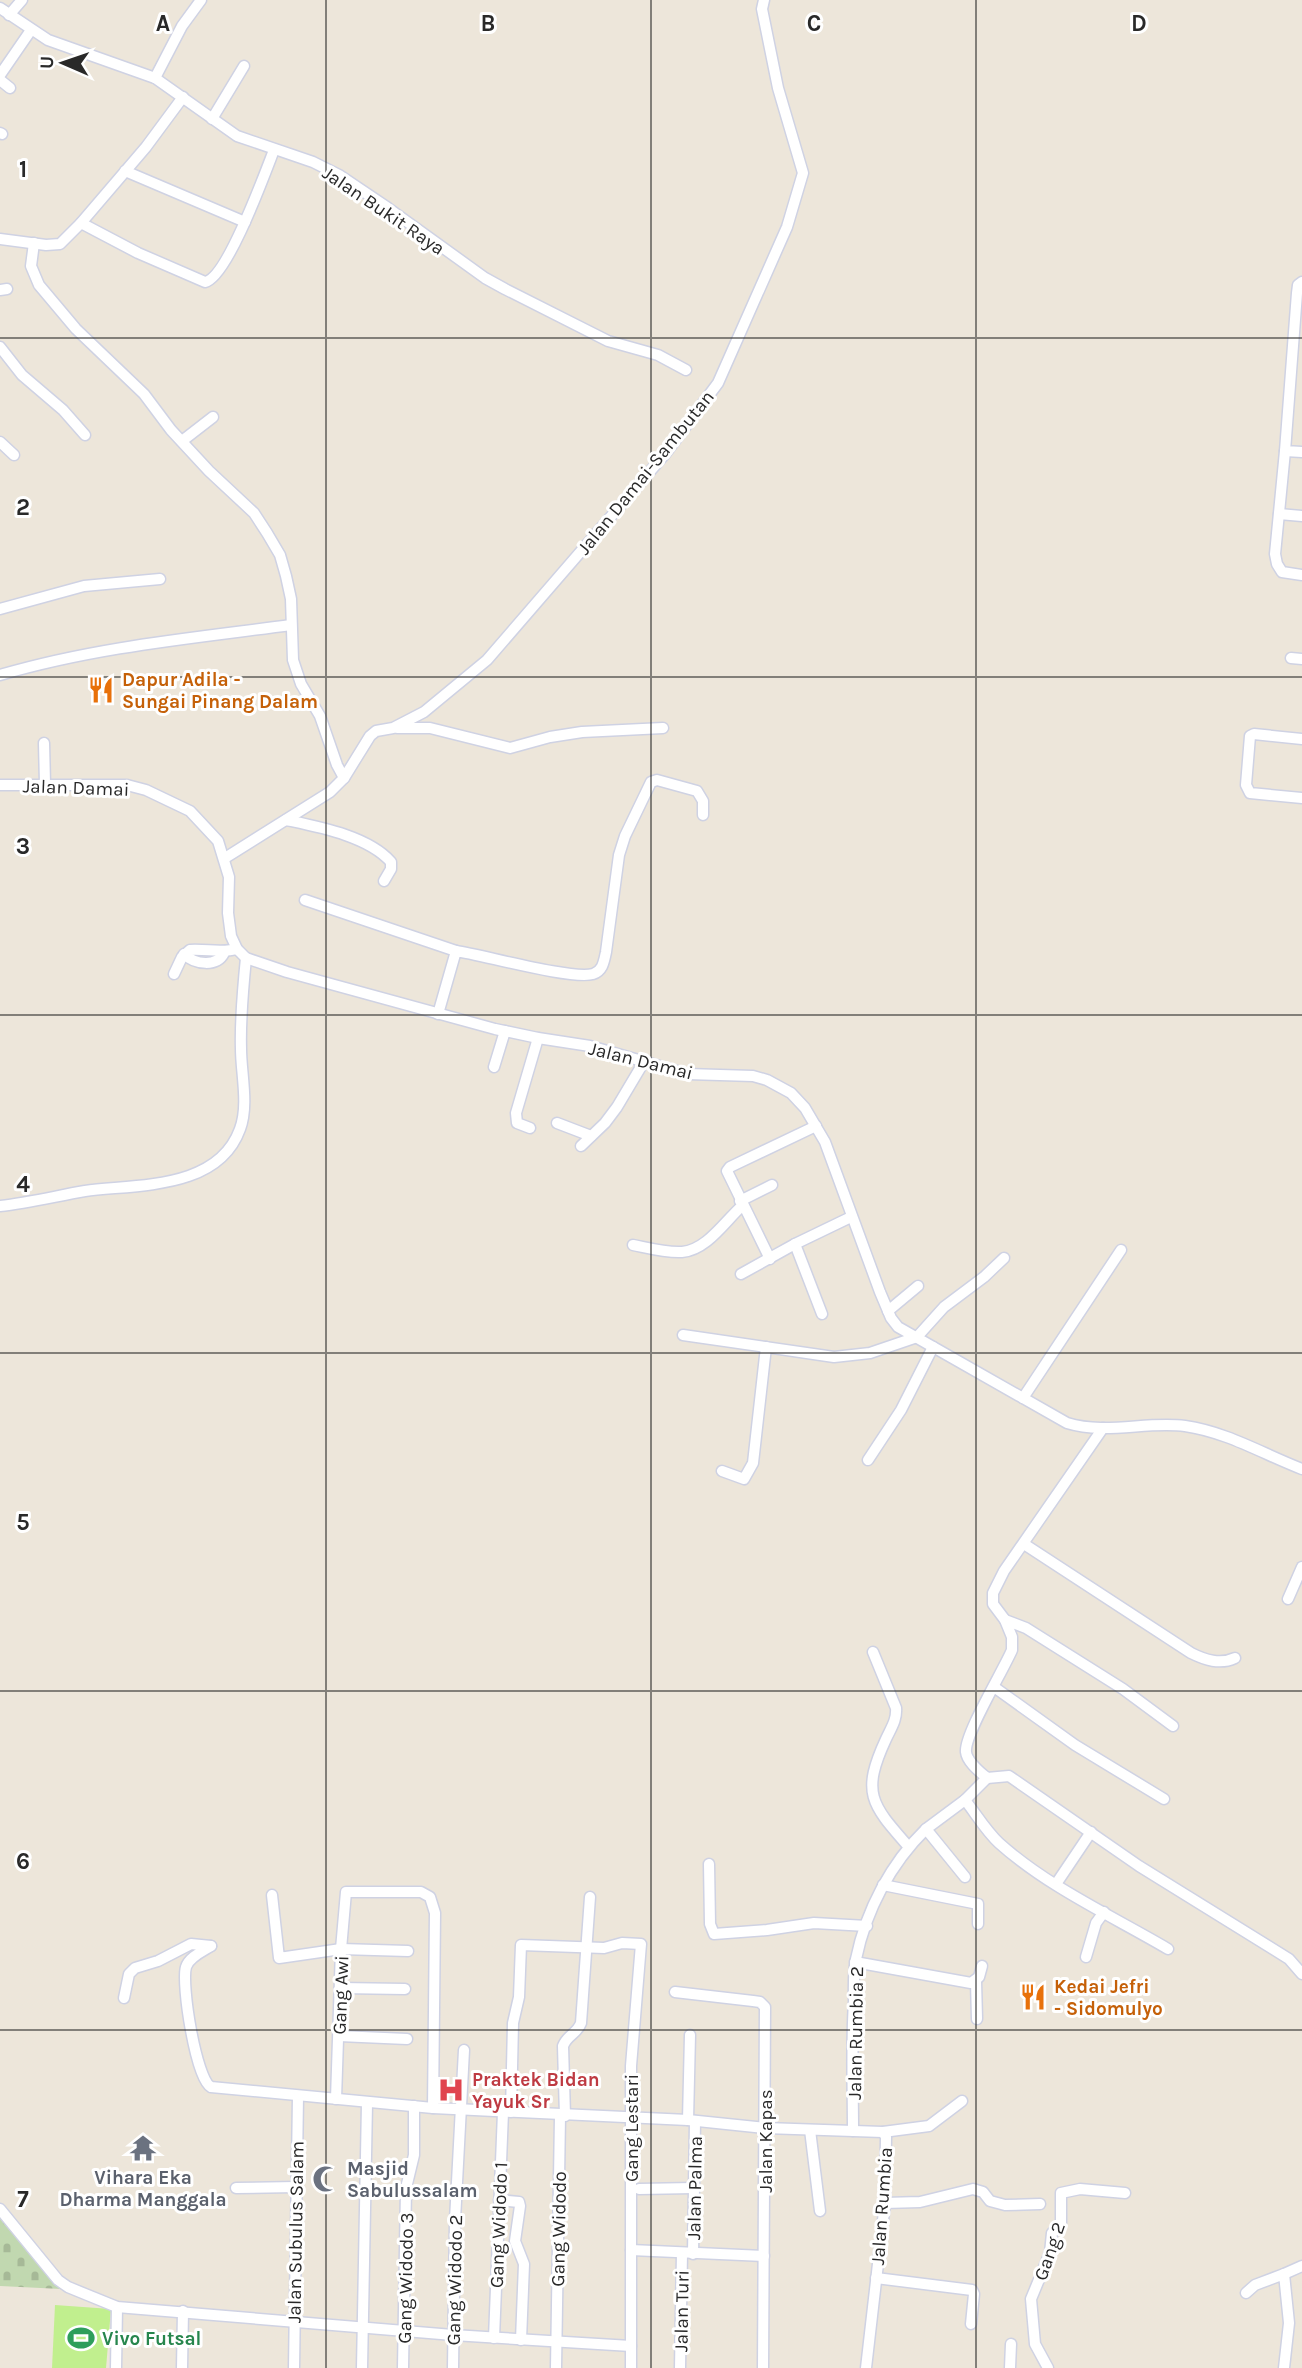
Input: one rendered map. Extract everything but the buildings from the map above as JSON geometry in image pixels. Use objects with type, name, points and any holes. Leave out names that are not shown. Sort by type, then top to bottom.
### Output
[{"type":"street","points":[[4,12],[22,0]]},
{"type":"street","points":[[155,78],[182,26],[201,0]]},
{"type":"street","name":"Jalan Damai-Sambutan","points":[[225,858],[330,792],[344,778],[370,736],[424,712],[486,660],[665,454],[718,383],[787,227],[803,173],[778,88],[762,9],[764,0]]},
{"type":"street","name":"Jalan Bukit Raya","points":[[4,12],[57,45],[155,78],[237,136],[313,162],[339,176],[485,278],[505,289],[607,341],[658,355],[686,370]]},
{"type":"street","points":[[10,88],[0,78],[32,30]]},
{"type":"street","points":[[212,119],[244,66]]},
{"type":"street","points":[[0,239],[54,246],[60,244],[146,148],[183,97]]},
{"type":"street","points":[[81,223],[138,253],[205,282],[211,281],[218,274],[245,222],[274,150]]},
{"type":"street","points":[[125,171],[245,222]]},
{"type":"street","points":[[34,243],[31,266],[39,285],[76,329],[144,394],[209,471],[247,504],[280,555],[291,599],[293,660],[301,684],[320,716],[344,778]]},
{"type":"street","points":[[1302,282],[1298,285],[1297,293],[1275,554],[1277,565],[1282,572],[1302,575]]},
{"type":"street","points":[[0,346],[22,375],[63,410],[85,435]]},
{"type":"street","points":[[182,441],[213,417]]},
{"type":"street","points":[[0,442],[14,455]]},
{"type":"street","points":[[1285,451],[1302,452]]},
{"type":"street","points":[[1279,514],[1302,516]]},
{"type":"street","points":[[0,609],[84,586],[160,579]]},
{"type":"street","points":[[0,675],[54,659],[109,648],[291,625]]},
{"type":"street","points":[[393,728],[430,728],[510,748],[582,732],[663,728]]},
{"type":"street","points":[[1302,739],[1254,734],[1250,736],[1246,785],[1251,793],[1302,798]]},
{"type":"street","points":[[44,743],[45,784]]},
{"type":"street","points":[[305,900],[456,951],[547,970],[594,974],[603,967],[622,846],[651,782],[657,780],[696,791],[703,801],[703,815]]},
{"type":"street","name":"Jalan Damai","points":[[0,785],[127,785],[146,790],[190,811],[218,841],[225,858],[229,877],[228,913],[231,936],[237,949],[246,958],[277,970],[505,1031],[590,1046],[687,1073],[734,1074],[767,1080],[791,1093],[816,1126],[831,1157],[850,1217],[888,1311],[898,1327],[1067,1423],[1082,1428],[1185,1426],[1238,1441],[1302,1469]]},
{"type":"street","points":[[286,820],[341,834],[383,853],[391,862],[391,869],[384,881]]},
{"type":"street","points":[[174,975],[184,954],[190,950],[206,949],[224,953],[237,949]]},
{"type":"street","points":[[438,1014],[456,951]]},
{"type":"street","points":[[0,1206],[86,1191],[176,1180],[202,1171],[224,1154],[240,1128],[244,1088],[241,1009],[246,958]]},
{"type":"street","points":[[494,1067],[505,1031]]},
{"type":"street","points":[[530,1128],[517,1123],[516,1112],[538,1038]]},
{"type":"street","points":[[581,1146],[617,1107],[645,1060]]},
{"type":"street","points":[[557,1123],[591,1136]]},
{"type":"street","points":[[770,1259],[726,1174],[728,1168],[816,1126]]},
{"type":"street","points":[[633,1245],[675,1252],[691,1250],[705,1243],[741,1204],[772,1185]]},
{"type":"street","points":[[741,1274],[850,1217]]},
{"type":"street","points":[[795,1244],[822,1314]]},
{"type":"street","points":[[1023,1398],[1121,1250]]},
{"type":"street","points":[[683,1335],[834,1357],[870,1353],[917,1337],[944,1307],[1004,1258]]},
{"type":"street","points":[[888,1311],[918,1286]]},
{"type":"street","points":[[722,1471],[744,1479],[753,1463],[766,1347]]},
{"type":"street","points":[[868,1460],[906,1401],[933,1347]]},
{"type":"street","points":[[1103,1428],[1004,1571],[993,1593],[993,1604],[1005,1620],[1012,1637],[1012,1650],[980,1713],[965,1750],[967,1758],[987,1778],[1009,1776],[1139,1866],[1289,1959],[1302,1973]]},
{"type":"street","points":[[1024,1544],[1191,1653],[1216,1661],[1235,1658]]},
{"type":"street","points":[[1288,1599],[1302,1567]]},
{"type":"street","points":[[1005,1620],[1026,1628],[1123,1689],[1173,1726]]},
{"type":"street","points":[[873,1652],[897,1716],[880,1751],[871,1781],[871,1794],[878,1808],[908,1846]]},
{"type":"street","points":[[994,1687],[1075,1745],[1164,1800]]},
{"type":"street","name":"Jalan Rumbia 2","points":[[853,2131],[852,2038],[855,1962],[867,1926],[883,1885],[908,1846],[926,1829],[965,1801],[987,1778]]},
{"type":"street","points":[[965,1801],[996,1840],[1056,1884],[1168,1948]]},
{"type":"street","points":[[926,1829],[965,1877]]},
{"type":"street","points":[[1056,1884],[1091,1832]]},
{"type":"street","points":[[709,1864],[710,1924],[714,1934],[814,1923],[867,1926]]},
{"type":"street","points":[[883,1885],[978,1904],[978,1924]]},
{"type":"street","name":"Gang Awi","points":[[336,2099],[345,1894],[348,1891],[421,1892],[428,1894],[432,1900],[435,1913],[433,2108]]},
{"type":"street","points":[[272,1895],[279,1958],[341,1949],[408,1951]]},
{"type":"street","name":"Gang Widodo","points":[[556,2342],[563,2046],[581,2023],[590,1897]]},
{"type":"street","points":[[1086,1957],[1096,1923],[1104,1912]]},
{"type":"street","name":"Gang Lestari","points":[[588,1945],[604,1948],[622,1943],[641,1944],[631,2066],[631,2368]]},
{"type":"street","points":[[124,1998],[129,1974],[135,1968],[158,1961],[191,1944],[211,1946],[189,1961],[185,1974],[200,2069],[206,2083],[214,2088],[433,2108],[692,2121],[765,2128],[883,2132]]},
{"type":"street","name":"Gang Widodo 1","points":[[494,2338],[499,2200],[513,2023],[519,2001],[521,1945],[588,1945]]},
{"type":"street","points":[[855,1962],[971,1983],[976,1981]]},
{"type":"street","points":[[977,2019],[976,1981],[982,1966]]},
{"type":"street","points":[[341,1988],[405,1989]]},
{"type":"street","name":"Jalan Kapas","points":[[675,1992],[760,2002],[765,2007],[762,2368]]},
{"type":"street","name":"Jalan Palma","points":[[688,2254],[693,2189],[690,2035]]},
{"type":"street","points":[[339,2036],[407,2039]]},
{"type":"street","name":"Gang Widodo 2","points":[[453,2368],[455,2220],[464,2050]]},
{"type":"street","name":"Jalan Subulus Salam","points":[[293,2368],[298,2096]]},
{"type":"street","name":"Jalan Rumbia","points":[[866,2368],[885,2203],[886,2137],[883,2132],[929,2126],[962,2101]]},
{"type":"street","points":[[362,2368],[367,2103]]},
{"type":"street","name":"Gang Widodo 3","points":[[403,2368],[406,2188],[414,2155],[414,2106]]},
{"type":"street","points":[[810,2130],[820,2211]]},
{"type":"street","points":[[236,2188],[296,2187]]},
{"type":"street","points":[[639,2189],[693,2189]]},
{"type":"street","name":"Gang 2","points":[[1048,2368],[1035,2344],[1031,2299],[1048,2260],[1052,2233],[1061,2223],[1061,2193],[1080,2189],[1125,2193]]},
{"type":"street","points":[[885,2203],[920,2202],[962,2190],[979,2190],[990,2201],[1005,2206],[1040,2204]]},
{"type":"street","points":[[499,2200],[514,2201],[520,2206],[515,2241],[524,2264],[522,2340]]},
{"type":"street","points":[[0,2209],[58,2280],[68,2287],[117,2307],[453,2335],[631,2346]]},
{"type":"street","points":[[631,2250],[764,2256]]},
{"type":"street","name":"Jalan Turi","points":[[680,2368],[688,2254]]},
{"type":"street","points":[[1246,2293],[1255,2285],[1302,2266]]},
{"type":"street","points":[[1284,2274],[1289,2323],[1284,2368]]},
{"type":"street","points":[[876,2278],[972,2290],[971,2324]]},
{"type":"street","points":[[116,2368],[117,2307]]},
{"type":"street","points":[[182,2368],[183,2311]]},
{"type":"street","points":[[556,2342],[556,2368]]},
{"type":"street","points":[[1010,2368],[1011,2344]]},
{"type":"green space","points":[[0,2217],[61,2289],[0,2286]]},
{"type":"green space","name":"Vivo Futsal","points":[[55,2305],[111,2309],[106,2368],[52,2368]]},
{"type":"place","name":"Dapur Adila - Sungai Pinang Dalam","points":[[101,690]]},
{"type":"place","name":"Kedai Jefri - Sidomulyo","points":[[1033,1997]]},
{"type":"place","name":"Praktek Bidan Yayuk Sr","points":[[451,2090]]},
{"type":"place","name":"Vihara Eka Dharma Manggala","points":[[143,2148]]},
{"type":"place","name":"Masjid Sabulussalam","points":[[326,2179]]},
{"type":"place","name":"Vivo Futsal","points":[[81,2338]]}]
